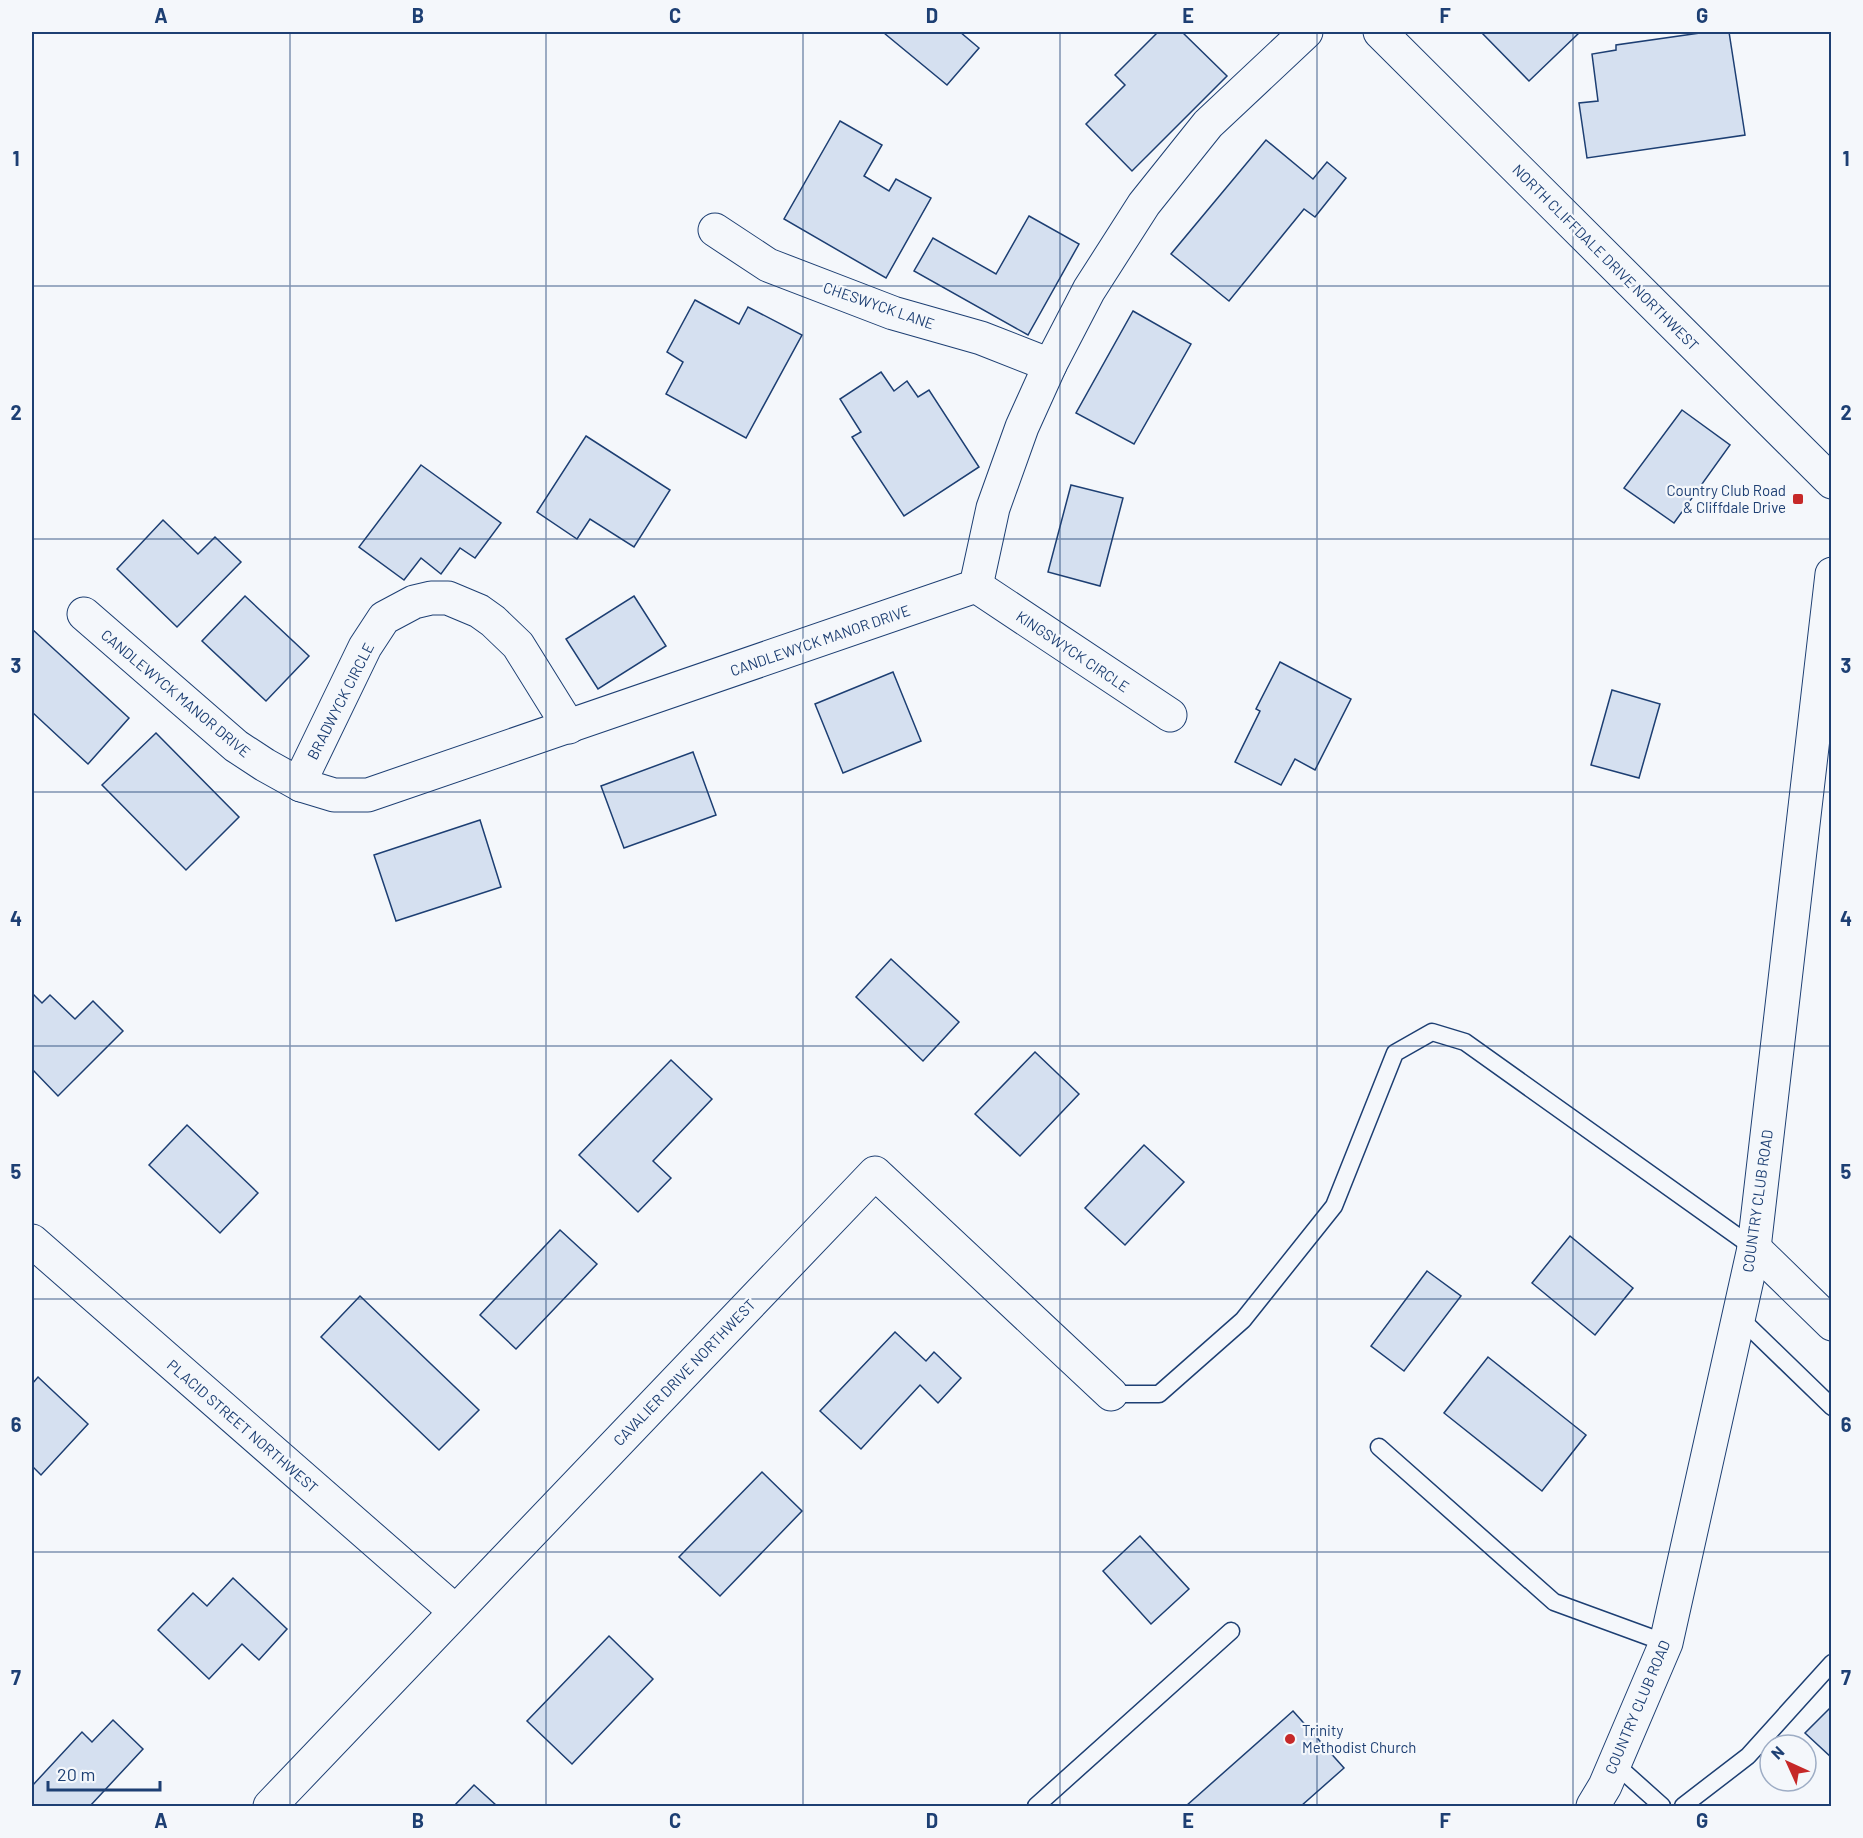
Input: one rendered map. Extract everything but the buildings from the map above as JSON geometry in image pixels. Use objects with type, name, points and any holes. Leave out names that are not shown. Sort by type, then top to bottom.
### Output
[{"type":"street","points":[[976,586],[993,508],[1022,427],[1050,365],[1089,290],[1144,204],[1208,124],[1306,32]]},
{"type":"street","name":"NORTH CLIFFDALE DRIVE NORTHWEST","points":[[1380,32],[1832,482]]},
{"type":"street","name":"CHESWYCK LANE","points":[[715,230],[768,265],[893,313],[981,338],[1050,365]]},
{"type":"street","name":"COUNTRY CLUB ROAD","points":[[1593,1806],[1605,1786],[1666,1643],[1754,1248],[1832,574]]},
{"type":"street","name":"KINGSWYCK CIRCLE","points":[[976,586],[1170,715]]},
{"type":"street","name":"CANDLEWYCK MANOR DRIVE","points":[[84,614],[236,746],[265,765],[301,785],[334,795],[368,795],[976,586]]},
{"type":"street","name":"BRADWYCK CIRCLE","points":[[301,785],[306,769],[365,647],[384,618],[414,602],[431,598],[448,598],[479,610],[493,621],[518,645],[569,727]]},
{"type":"street","name":"CAVALIER DRIVE NORTHWEST","points":[[270,1806],[875,1173],[1110,1394]]},
{"type":"street","name":"PLACID STREET NORTHWEST","points":[[32,1241],[455,1611]]},
{"type":"street","points":[[1754,1248],[1832,1324]]},
{"type":"lane","points":[[1110,1394],[1159,1394],[1243,1320],[1334,1206],[1395,1053],[1432,1032],[1465,1041],[1754,1248]]},
{"type":"lane","points":[[1738,1316],[1832,1407]]},
{"type":"lane","points":[[1379,1447],[1554,1602],[1666,1643]]},
{"type":"lane","points":[[1036,1806],[1232,1631]]},
{"type":"lane","points":[[1683,1806],[1748,1756],[1832,1663]]},
{"type":"lane","points":[[1614,1763],[1662,1806]]},
{"type":"place","name":"Country Club Road & Cliffdale Drive","points":[[1798,499]]},
{"type":"place","name":"Trinity Methodist Church","points":[[1290,1739]]}]
